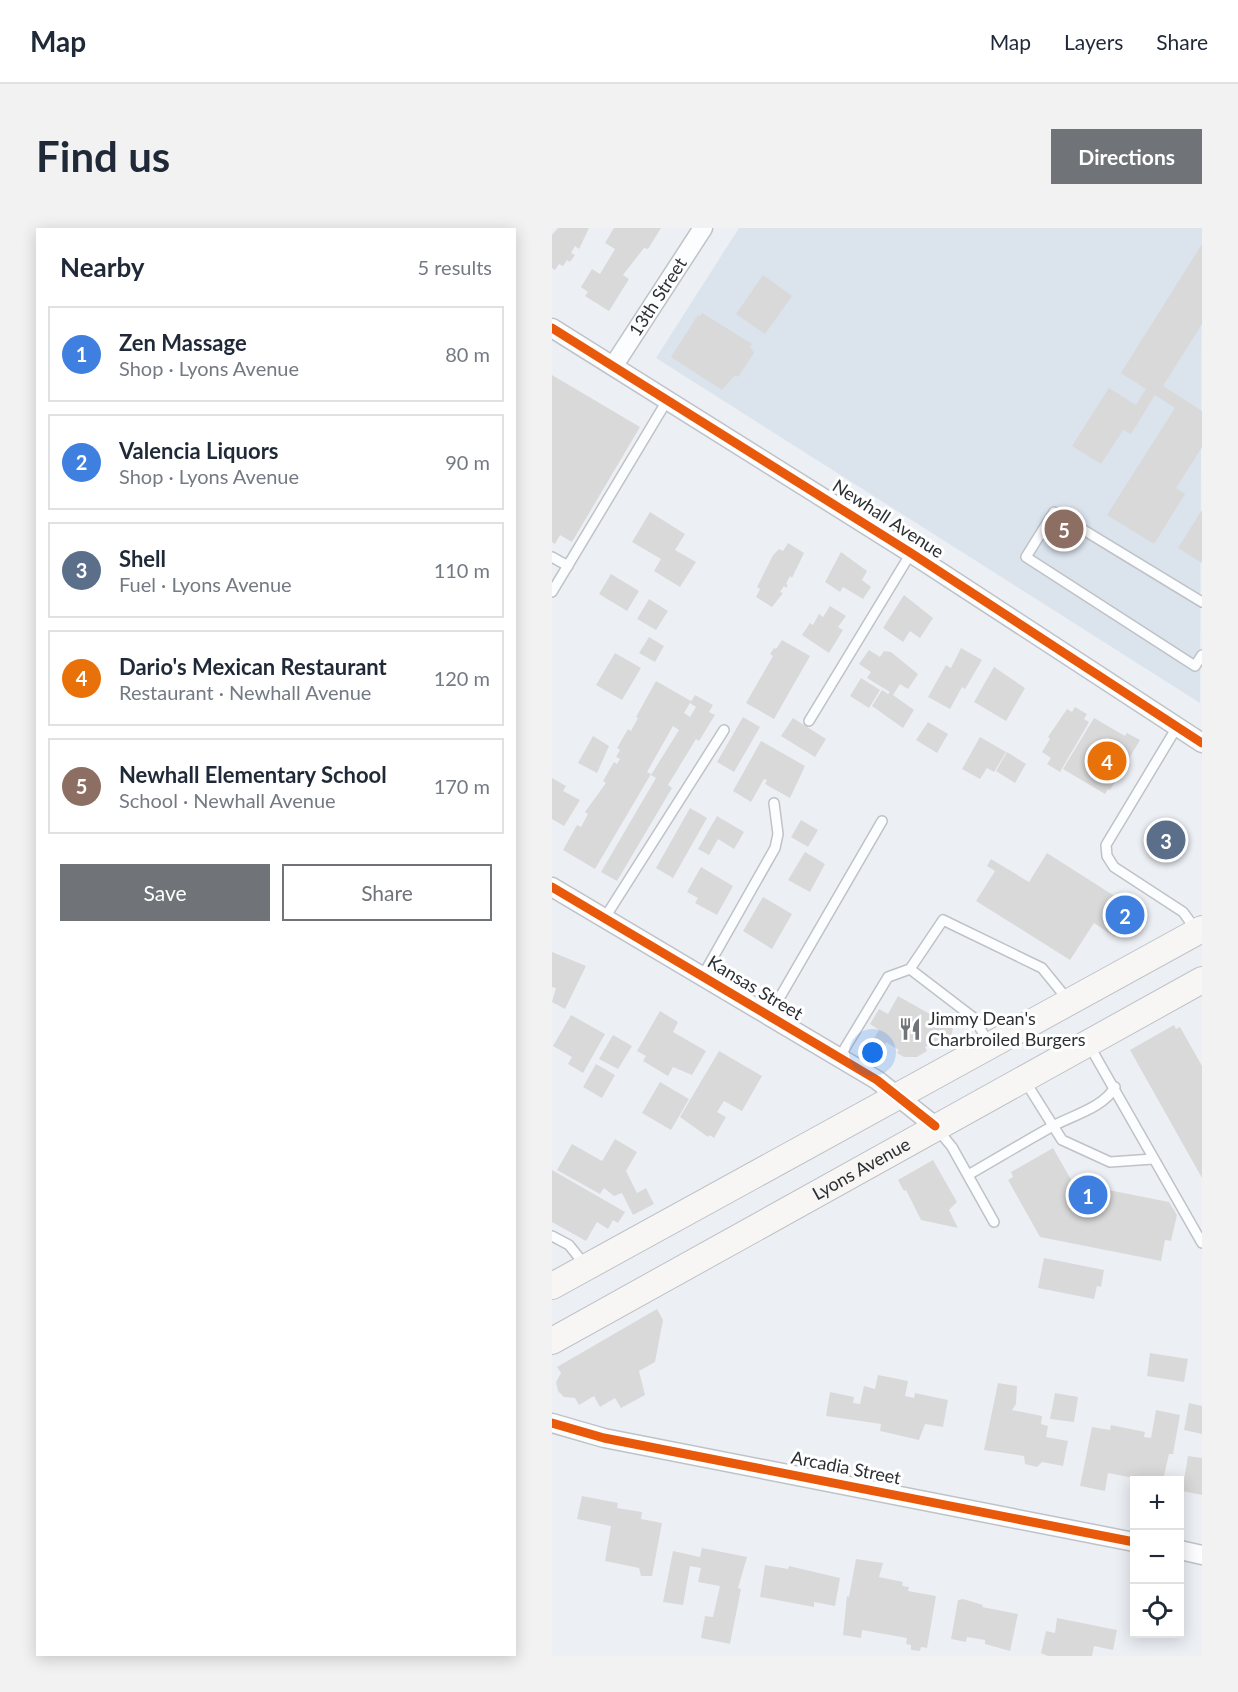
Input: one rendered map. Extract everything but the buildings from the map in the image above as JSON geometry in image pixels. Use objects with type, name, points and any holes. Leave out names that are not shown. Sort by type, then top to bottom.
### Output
[{"type":"main road","points":[[552,1286],[1199,930]]},
{"type":"main road","name":"Lyons Avenue","points":[[552,1341],[1088,1042],[1200,986]]},
{"type":"street","name":"13th Street","points":[[614,365],[703,228]]},
{"type":"street","name":"Newhall Avenue","points":[[552,328],[911,553],[1202,743]]},
{"type":"street","name":"Kansas Street","points":[[552,887],[839,1058],[897,1095],[935,1126]]},
{"type":"street","name":"Arcadia Street","points":[[552,1423],[604,1438],[1130,1541]]},
{"type":"street","points":[[1184,1551],[1202,1555]]},
{"type":"lane","points":[[552,592],[668,399]]},
{"type":"lane","points":[[1202,602],[1054,512],[1026,557],[1195,666],[1202,655]]},
{"type":"lane","points":[[808,721],[911,553]]},
{"type":"lane","points":[[552,557],[568,566]]},
{"type":"lane","points":[[1177,727],[1106,846],[1107,856],[1114,867],[1183,912],[1199,930]]},
{"type":"lane","points":[[604,919],[724,730]]},
{"type":"lane","points":[[702,976],[775,848],[778,834],[774,803]]},
{"type":"lane","points":[[769,1016],[882,821]]},
{"type":"lane","points":[[839,1058],[888,977],[910,969],[943,920],[1042,968],[1070,1002]]},
{"type":"lane","points":[[910,969],[974,1018],[990,1046]]},
{"type":"lane","points":[[1088,1042],[1202,1243]]},
{"type":"lane","points":[[1023,1078],[1062,1140],[1110,1162],[1153,1159]]},
{"type":"lane","points":[[968,1175],[1053,1126],[1098,1104],[1110,1095],[1114,1087]]},
{"type":"lane","points":[[935,1126],[952,1147],[994,1222]]},
{"type":"lane","points":[[552,1236],[569,1245],[587,1266]]},
{"type":"shaded area","points":[[739,228],[1202,228],[1200,703],[656,358]]},
{"type":"cycle path","points":[[552,328],[911,553],[1202,743]]},
{"type":"cycle path","points":[[552,887],[877,1080],[935,1126]]},
{"type":"cycle path","points":[[552,1423],[604,1438],[1130,1541]]},
{"type":"place","name":"Newhall Elementary School","points":[[1064,529]]},
{"type":"place","name":"Dario's Mexican Restaurant","points":[[1107,761]]},
{"type":"place","name":"Shell","points":[[1166,840]]},
{"type":"place","name":"Valencia Liquors","points":[[1125,915]]},
{"type":"place","name":"Jimmy Dean's Charbroiled Burgers","points":[[910,1029]]},
{"type":"place","name":"Zen Massage","points":[[1088,1195]]}]
